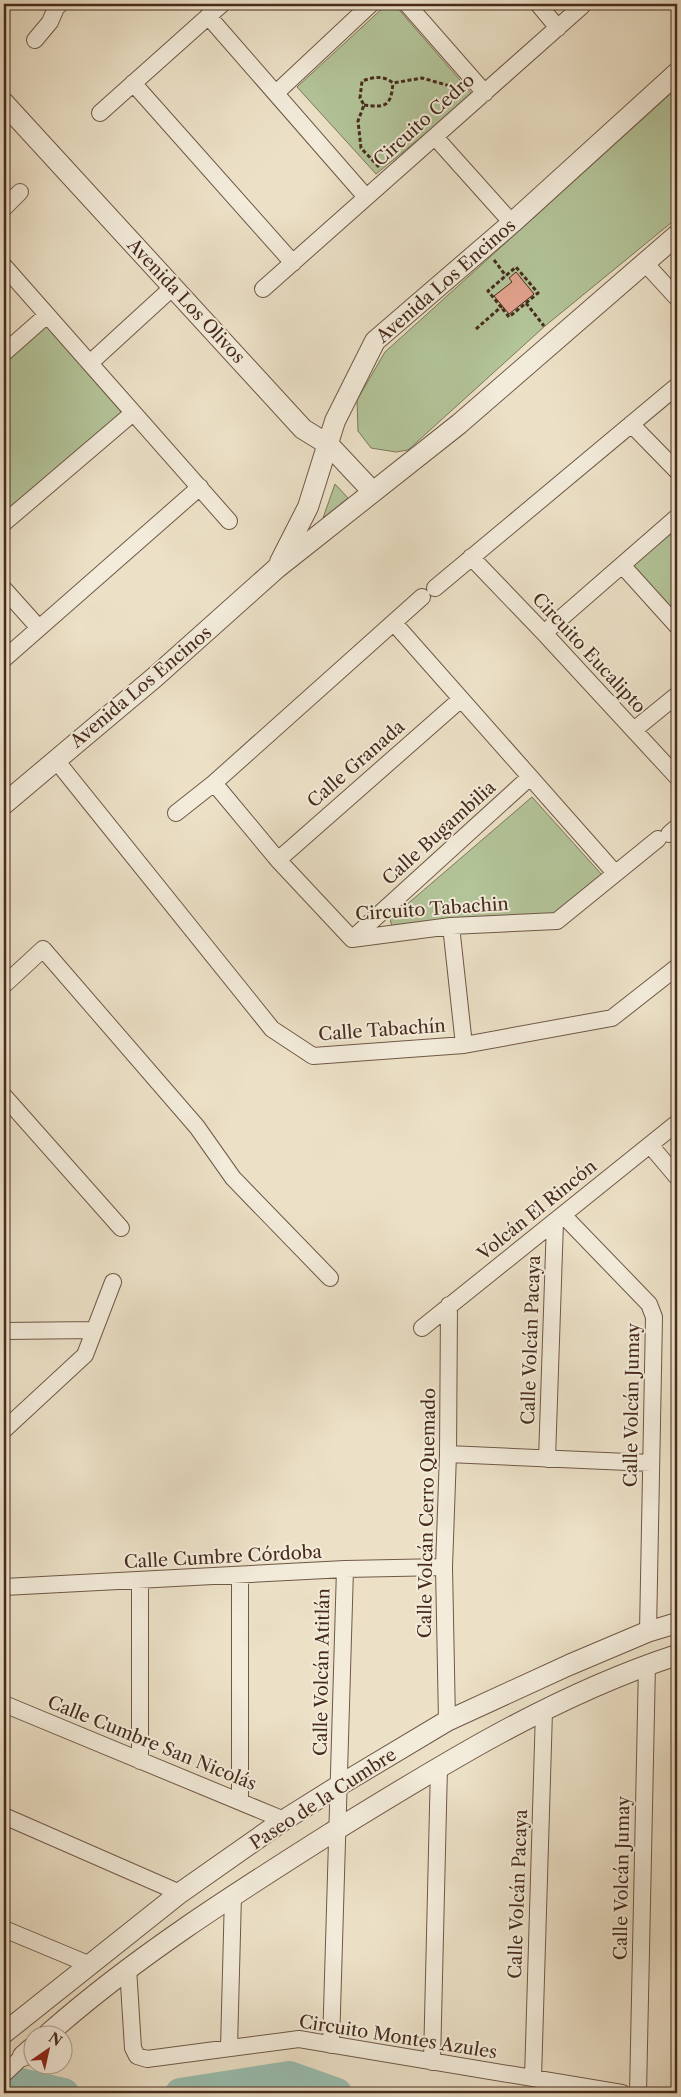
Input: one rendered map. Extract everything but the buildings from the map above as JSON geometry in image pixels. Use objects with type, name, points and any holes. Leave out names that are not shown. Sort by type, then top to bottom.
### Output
[{"type":"street","points":[[100,113],[222,4]]},
{"type":"street","points":[[276,93],[371,4]]},
{"type":"street","points":[[407,4],[485,93]]},
{"type":"street","points":[[538,4],[558,28]]},
{"type":"street","points":[[35,40],[50,22],[56,5]]},
{"type":"street","name":"Circuito Cedro","points":[[263,289],[582,6]]},
{"type":"street","points":[[208,16],[366,198]]},
{"type":"street","name":"Avenida Los Encinos","points":[[277,568],[308,507],[335,421],[375,341],[512,224],[677,73]]},
{"type":"street","points":[[133,83],[293,263]]},
{"type":"street","name":"Avenida Los Olivos","points":[[4,103],[303,429],[328,445],[373,492]]},
{"type":"street","points":[[435,137],[512,224]]},
{"type":"street","points":[[4,208],[20,192]]},
{"type":"street","name":"Avenida Los Encinos","points":[[4,804],[155,677],[277,568],[459,424],[677,235]]},
{"type":"street","points":[[645,263],[677,298]]},
{"type":"street","points":[[4,266],[229,521]]},
{"type":"street","points":[[90,363],[173,287]]},
{"type":"street","points":[[4,353],[47,315]]},
{"type":"street","points":[[176,813],[214,783],[471,557],[677,386]]},
{"type":"street","points":[[4,523],[133,413]]},
{"type":"street","points":[[631,424],[677,471]]},
{"type":"street","points":[[4,659],[200,487]]},
{"type":"street","points":[[544,633],[677,517]]},
{"type":"street","name":"Circuito Eucalipto","points":[[471,557],[677,777]]},
{"type":"street","points":[[622,565],[677,626]]},
{"type":"street","points":[[4,589],[39,628]]},
{"type":"street","points":[[394,623],[616,873]]},
{"type":"street","points":[[634,730],[677,695]]},
{"type":"street","name":"Calle Granada","points":[[278,860],[461,699]]},
{"type":"street","name":"Calle Tabachín","points":[[55,760],[272,1029],[313,1056],[464,1045],[612,1018],[677,967]]},
{"type":"street","name":"Calle Bugambilia","points":[[352,939],[530,777]]},
{"type":"street","name":"Circuito Tabachin","points":[[214,783],[278,860],[352,939],[451,926],[557,921],[668,833]]},
{"type":"street","points":[[451,926],[464,1045]]},
{"type":"street","points":[[4,985],[44,949],[197,1127],[233,1178],[330,1278]]},
{"type":"street","points":[[4,1096],[120,1228]]},
{"type":"street","name":"Volcán El Rincón","points":[[422,1328],[677,1123]]},
{"type":"street","points":[[650,1145],[677,1177]]},
{"type":"street","name":"Calle Volcán Pacaya","points":[[547,1460],[559,1218]]},
{"type":"street","name":"Calle Volcán Jumay","points":[[559,1218],[649,1304],[654,1317],[648,1632]]},
{"type":"street","points":[[4,1430],[85,1355],[112,1282]]},
{"type":"street","name":"Calle Volcán Cerro Quemado","points":[[447,1721],[444,1567],[448,1454],[449,1305]]},
{"type":"street","points":[[4,1331],[94,1330]]},
{"type":"street","points":[[448,1454],[547,1460],[651,1463]]},
{"type":"street","name":"Calle Cumbre Córdoba","points":[[4,1587],[444,1567]]},
{"type":"street","name":"Calle Volcán Atitlán","points":[[332,2044],[345,1570]]},
{"type":"street","points":[[240,1575],[240,1800]]},
{"type":"street","points":[[140,1582],[140,1761]]},
{"type":"street","name":"Paseo de la Cumbre","points":[[4,2033],[88,1964],[180,1893],[284,1820],[447,1721],[648,1632],[677,1623]]},
{"type":"street","name":"Paseo de la Cumbre","points":[[60,2024],[128,1968],[233,1895],[439,1766],[544,1711],[647,1664],[677,1655]]},
{"type":"street","name":"Calle Volcán Jumay","points":[[638,2093],[647,1664]]},
{"type":"street","name":"Calle Cumbre San Nicolás","points":[[4,1704],[140,1761],[240,1800],[284,1820]]},
{"type":"street","name":"Calle Volcán Pacaya","points":[[533,2078],[544,1711]]},
{"type":"street","points":[[432,2062],[439,1766]]},
{"type":"street","points":[[4,1816],[180,1893]]},
{"type":"street","points":[[229,2048],[233,1895]]},
{"type":"street","points":[[4,1929],[88,1964]]},
{"type":"street","name":"Circuito Montes Azules","points":[[128,1968],[133,2048],[137,2056],[147,2059],[299,2039],[622,2093]]},
{"type":"street","points":[[4,2074],[22,2058]]},
{"type":"path","points":[[372,77],[387,77],[393,83],[392,95],[388,103],[380,107],[364,105],[360,98],[362,81],[372,77]]},
{"type":"path","points":[[393,83],[422,78],[455,86],[460,92]]},
{"type":"path","points":[[364,105],[358,121],[361,148],[381,170],[388,164]]},
{"type":"path","points":[[516,267],[538,293],[509,317],[501,307],[488,291],[516,267]]},
{"type":"path","points":[[526,303],[556,340]]},
{"type":"path","points":[[476,330],[501,307]]},
{"type":"green space","points":[[387,4],[394,4],[473,95],[376,174],[297,87]]},
{"type":"green space","points":[[677,88],[677,218],[545,326],[408,450],[396,452],[371,448],[358,431],[357,400],[385,352]]},
{"type":"green space","points":[[46,326],[122,413],[5,512],[4,363]]},
{"type":"green space","points":[[335,484],[348,498],[323,518]]},
{"type":"green space","points":[[677,529],[677,619],[631,566]]},
{"type":"green space","points":[[532,797],[603,876],[552,917],[393,930],[390,919]]},
{"type":"waterway","points":[[180,2093],[289,2076],[337,2093]]},
{"type":"waterway","points":[[4,2079],[64,2093]]}]
